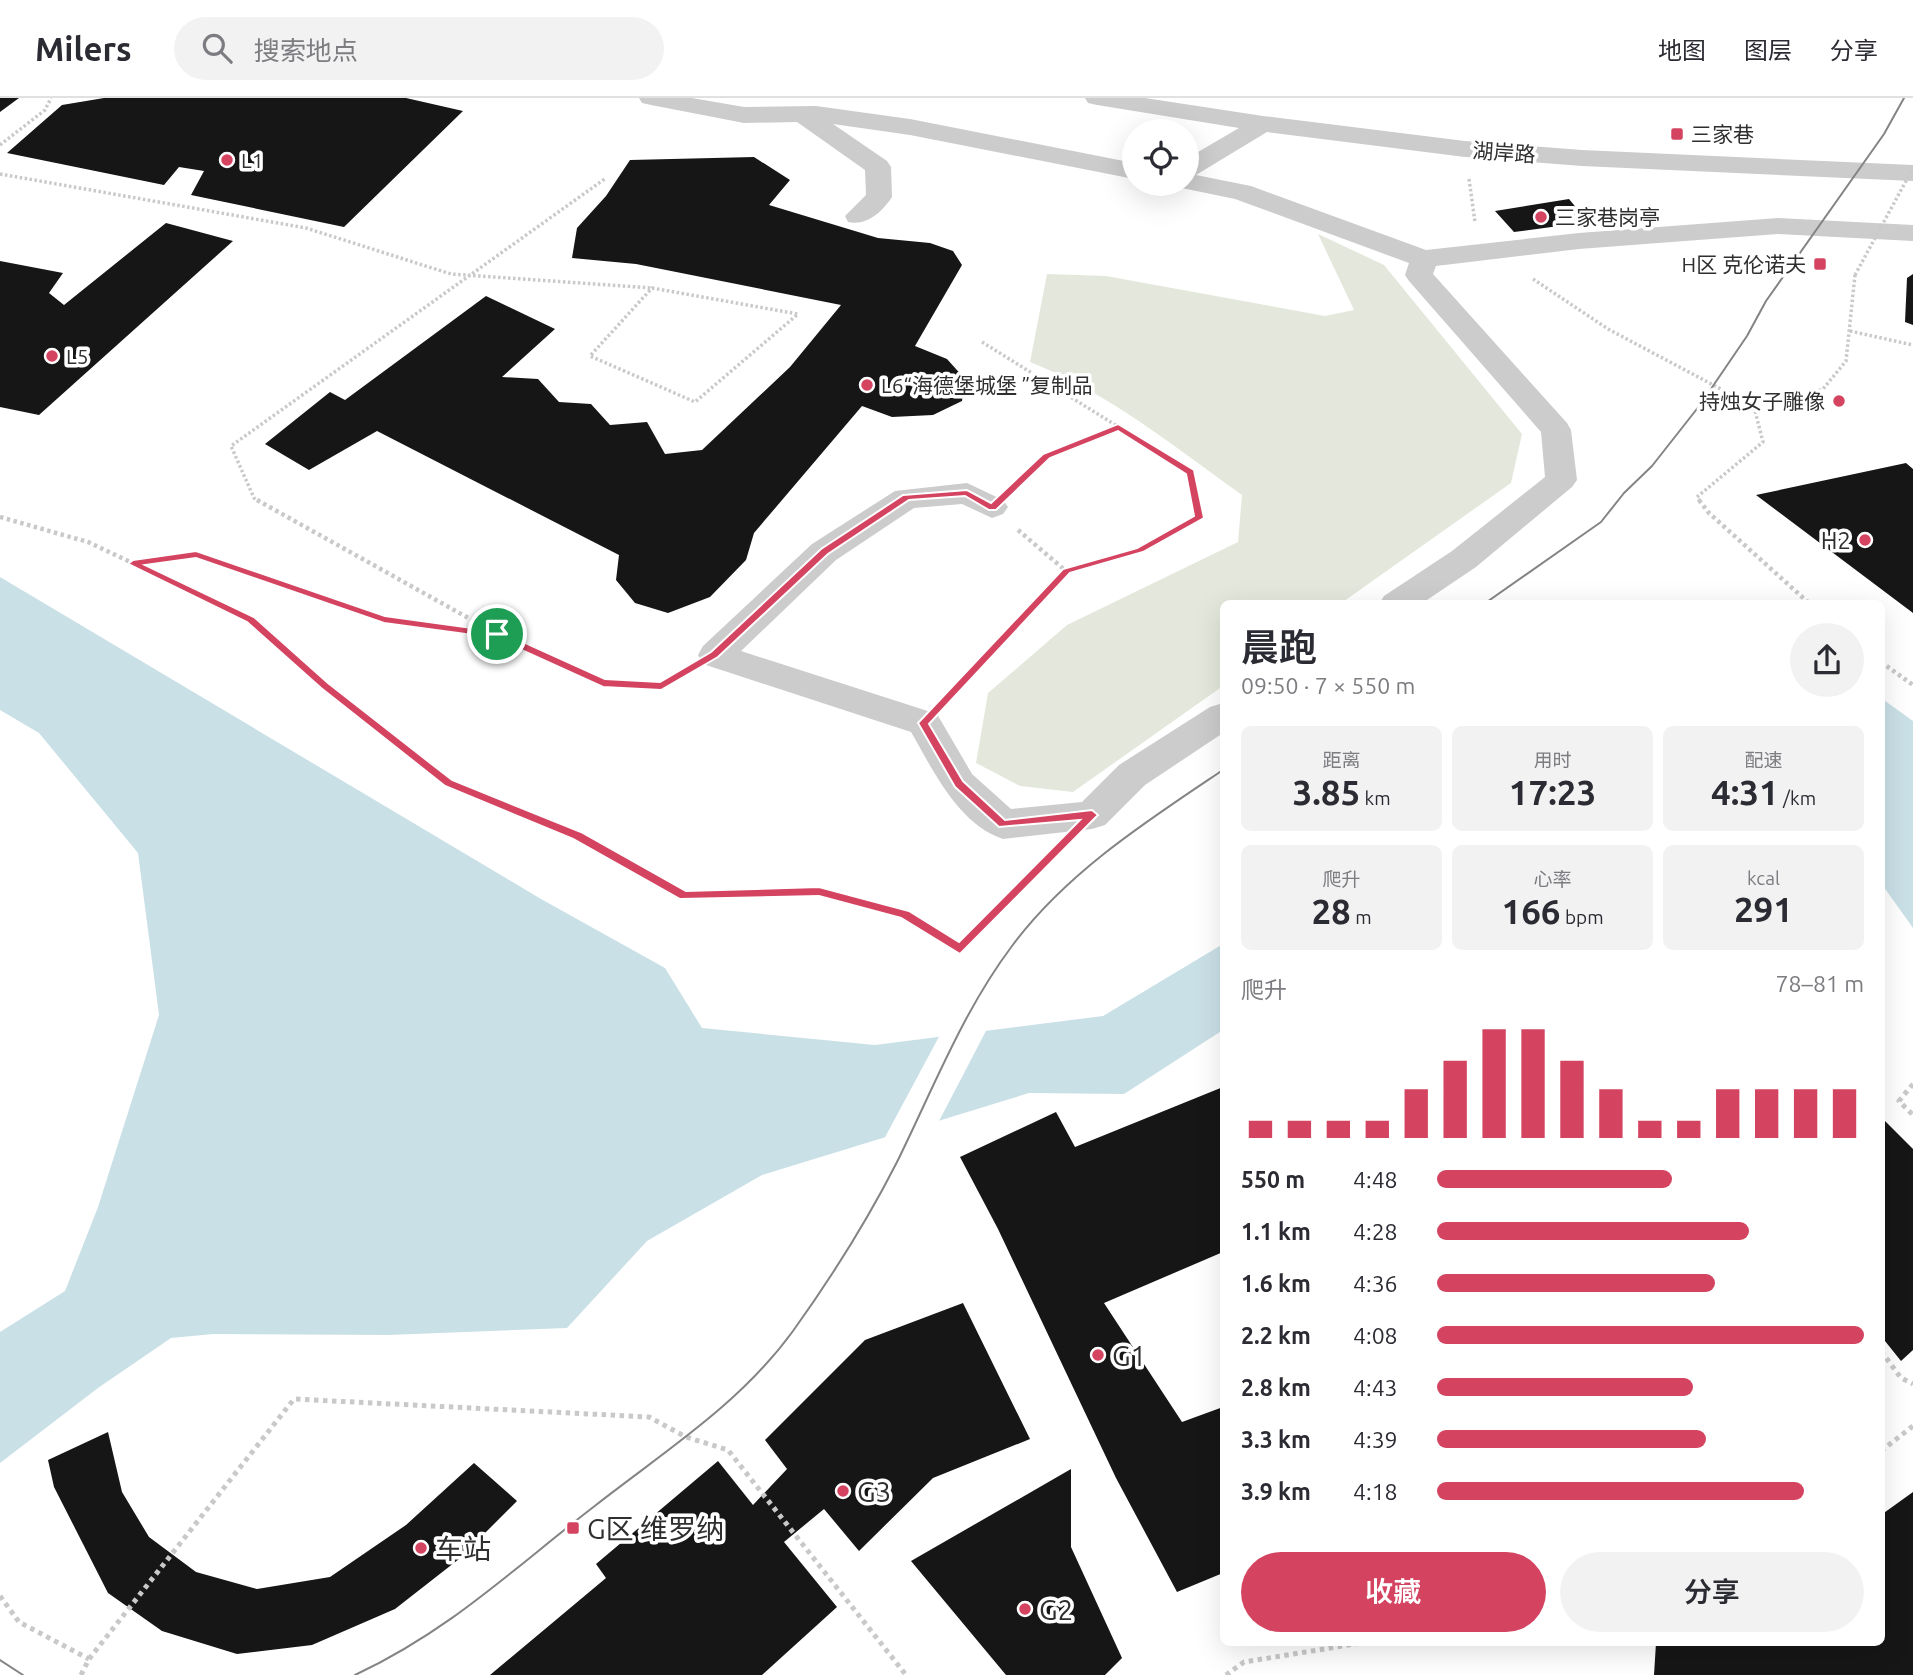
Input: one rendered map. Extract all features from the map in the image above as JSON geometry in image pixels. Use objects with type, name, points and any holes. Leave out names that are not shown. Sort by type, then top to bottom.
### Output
[{"type":"street","points":[[651,98],[744,115],[797,106],[1122,169]]},
{"type":"street","name":"湖岸路","points":[[1097,98],[1262,124],[1465,149],[1647,162],[1913,171]]},
{"type":"street","points":[[797,106],[878,167],[879,197],[858,216]]},
{"type":"street","points":[[1199,162],[1262,124]]},
{"type":"street","points":[[1199,184],[1242,192],[1424,259],[1500,248],[1778,226],[1913,233]]},
{"type":"street","points":[[1402,600],[1464,559],[1562,480],[1556,430],[1419,275],[1424,259]]},
{"type":"street","points":[[992,507],[967,493],[906,498],[824,552],[715,655],[924,723],[959,784],[1003,824],[1092,815],[1132,775],[1220,718]]},
{"type":"path","points":[[0,145],[45,110],[51,98]]},
{"type":"path","points":[[1465,149],[1475,224],[1543,287],[1608,329],[1732,396],[1781,403],[1823,389],[1846,361],[1855,275],[1913,171]]},
{"type":"path","points":[[0,174],[306,228],[451,274],[652,288],[798,314],[695,402],[590,356],[652,288]]},
{"type":"path","points":[[606,178],[231,446],[254,498],[497,634],[603,683],[661,686],[715,655]]},
{"type":"path","points":[[1850,331],[1913,345]]},
{"type":"path","points":[[924,723],[1066,571],[1140,550],[1199,518],[1191,472],[982,342]]},
{"type":"path","points":[[1752,399],[1763,442],[1697,497],[1709,513],[1806,600]]},
{"type":"path","points":[[1066,571],[992,507],[1047,456],[1118,427]]},
{"type":"path","points":[[0,517],[89,542],[251,619],[325,685],[448,783],[577,835],[684,896],[819,891],[905,914],[960,949],[1092,815]]},
{"type":"path","points":[[133,564],[196,555],[384,620],[497,634]]},
{"type":"path","points":[[1885,665],[1913,685]]},
{"type":"path","points":[[1913,1084],[1899,1101],[1913,1115]]},
{"type":"path","points":[[1885,1356],[1901,1378],[1913,1384]]},
{"type":"path","points":[[81,1675],[89,1660],[294,1399],[649,1418],[686,1437],[727,1450],[905,1675]]},
{"type":"path","points":[[1885,1448],[1913,1426]]},
{"type":"path","points":[[0,1596],[19,1622],[89,1660]]},
{"type":"path","points":[[1226,1675],[1244,1662],[1343,1646]]},
{"type":"shaded area","points":[[1318,234],[1384,265],[1522,434],[1511,483],[1346,600],[1220,600],[1220,688],[1073,792],[1020,786],[976,763],[988,693],[1067,625],[1238,542],[1242,495],[1113,405],[1058,374],[1030,362],[1047,274],[1106,276],[1325,316],[1354,310]]},
{"type":"water","points":[[0,577],[541,899],[665,968],[702,1028],[875,1045],[1103,1016],[1220,946],[1220,1032],[1124,1094],[1029,1093],[762,1175],[647,1241],[567,1328],[388,1335],[213,1334],[171,1338],[98,1388],[0,1463],[0,1332],[65,1291],[98,1207],[159,1015],[138,853],[39,733],[0,710]]},
{"type":"water","points":[[1885,701],[1913,721],[1913,928],[1885,889]]},
{"type":"pier","points":[[988,1027],[937,1125],[883,1141],[941,1033]]},
{"type":"building","points":[[0,98],[19,98],[0,112]]},
{"type":"building","name":"L1","points":[[104,98],[406,98],[463,111],[344,227],[191,195],[204,171],[179,167],[164,185],[7,153],[62,105]]},
{"type":"building","name":"L6“海德堡城堡 ”复制品","points":[[754,157],[790,180],[769,205],[878,238],[930,243],[953,251],[962,265],[915,346],[947,359],[965,379],[962,401],[933,415],[892,417],[862,406],[754,533],[746,560],[710,597],[668,613],[635,603],[616,580],[619,555],[377,431],[309,470],[265,444],[330,392],[345,400],[486,296],[555,329],[502,377],[538,379],[559,402],[591,404],[610,425],[647,422],[665,454],[702,450],[790,367],[841,305],[636,264],[572,258],[577,228],[606,196],[630,160]]},
{"type":"building","name":"三家巷岗亭","points":[[1569,199],[1588,222],[1514,232],[1495,211]]},
{"type":"building","name":"L5","points":[[166,223],[233,241],[39,415],[0,407],[0,261],[63,273],[49,293],[64,305]]},
{"type":"building","points":[[1913,274],[1913,325],[1905,322],[1907,278]]},
{"type":"building","name":"H2","points":[[1906,463],[1913,469],[1913,613],[1756,495]]},
{"type":"building","name":"G1","points":[[1220,1088],[1220,1253],[1104,1303],[1182,1422],[1220,1408],[1220,1574],[1177,1592],[1116,1478],[998,1229],[960,1157],[1056,1112],[1075,1147]]},
{"type":"building","points":[[1885,1121],[1913,1149],[1913,1350],[1901,1361],[1885,1341]]},
{"type":"building","name":"G3","points":[[963,1303],[1030,1439],[933,1478],[859,1551],[824,1509],[784,1542],[837,1607],[762,1675],[490,1675],[606,1578],[596,1564],[718,1461],[753,1505],[787,1469],[765,1440],[865,1340]]},
{"type":"building","name":"车站","points":[[108,1432],[122,1492],[149,1537],[196,1572],[257,1589],[330,1577],[406,1525],[474,1463],[517,1501],[459,1559],[395,1609],[312,1645],[237,1654],[162,1631],[108,1593],[54,1487],[48,1460]]},
{"type":"building","name":"G2","points":[[1071,1469],[1071,1547],[1122,1658],[1105,1675],[1006,1675],[911,1561]]},
{"type":"building","points":[[1913,1492],[1913,1675],[1654,1675],[1656,1646],[1885,1646],[1885,1512]]},
{"type":"tram line","points":[[1490,600],[1601,522],[1624,493],[1652,466],[1700,405],[1747,336],[1766,301],[1884,134],[1904,98]]},
{"type":"tram line","points":[[355,1675],[422,1638],[481,1597],[700,1425],[750,1381],[793,1331],[861,1227],[897,1162],[978,997],[1012,946],[1057,894],[1083,871],[1137,829],[1220,772]]},
{"type":"tram line","points":[[0,1660],[23,1675]]},
{"type":"place","name":"三家巷","points":[[1677,134]]},
{"type":"place","name":"L1","points":[[227,160]]},
{"type":"place","name":"三家巷岗亭","points":[[1541,217]]},
{"type":"place","name":"H区 克伦诺夫","points":[[1820,264]]},
{"type":"place","name":"L5","points":[[52,356]]},
{"type":"place","name":"L6“海德堡城堡 ”复制品","points":[[867,385]]},
{"type":"place","name":"持烛女子雕像","points":[[1839,401]]},
{"type":"place","name":"H2","points":[[1865,540]]},
{"type":"place","name":"G1","points":[[1098,1355]]},
{"type":"place","name":"G3","points":[[843,1491]]},
{"type":"place","name":"G区 维罗纳","points":[[573,1528]]},
{"type":"place","name":"车站","points":[[421,1548]]},
{"type":"place","name":"G2","points":[[1025,1609]]},
{"type":"route","points":[[1118,427],[1191,472],[1199,518],[1140,550],[1066,571],[924,723],[959,784],[1003,824],[1092,815],[960,949],[905,914],[819,891],[684,896],[577,835],[448,783],[325,685],[251,619],[133,564],[196,555],[384,620],[497,634],[603,683],[661,686],[715,655],[824,552],[906,498],[967,493],[992,507],[1047,456],[1118,427]]}]
